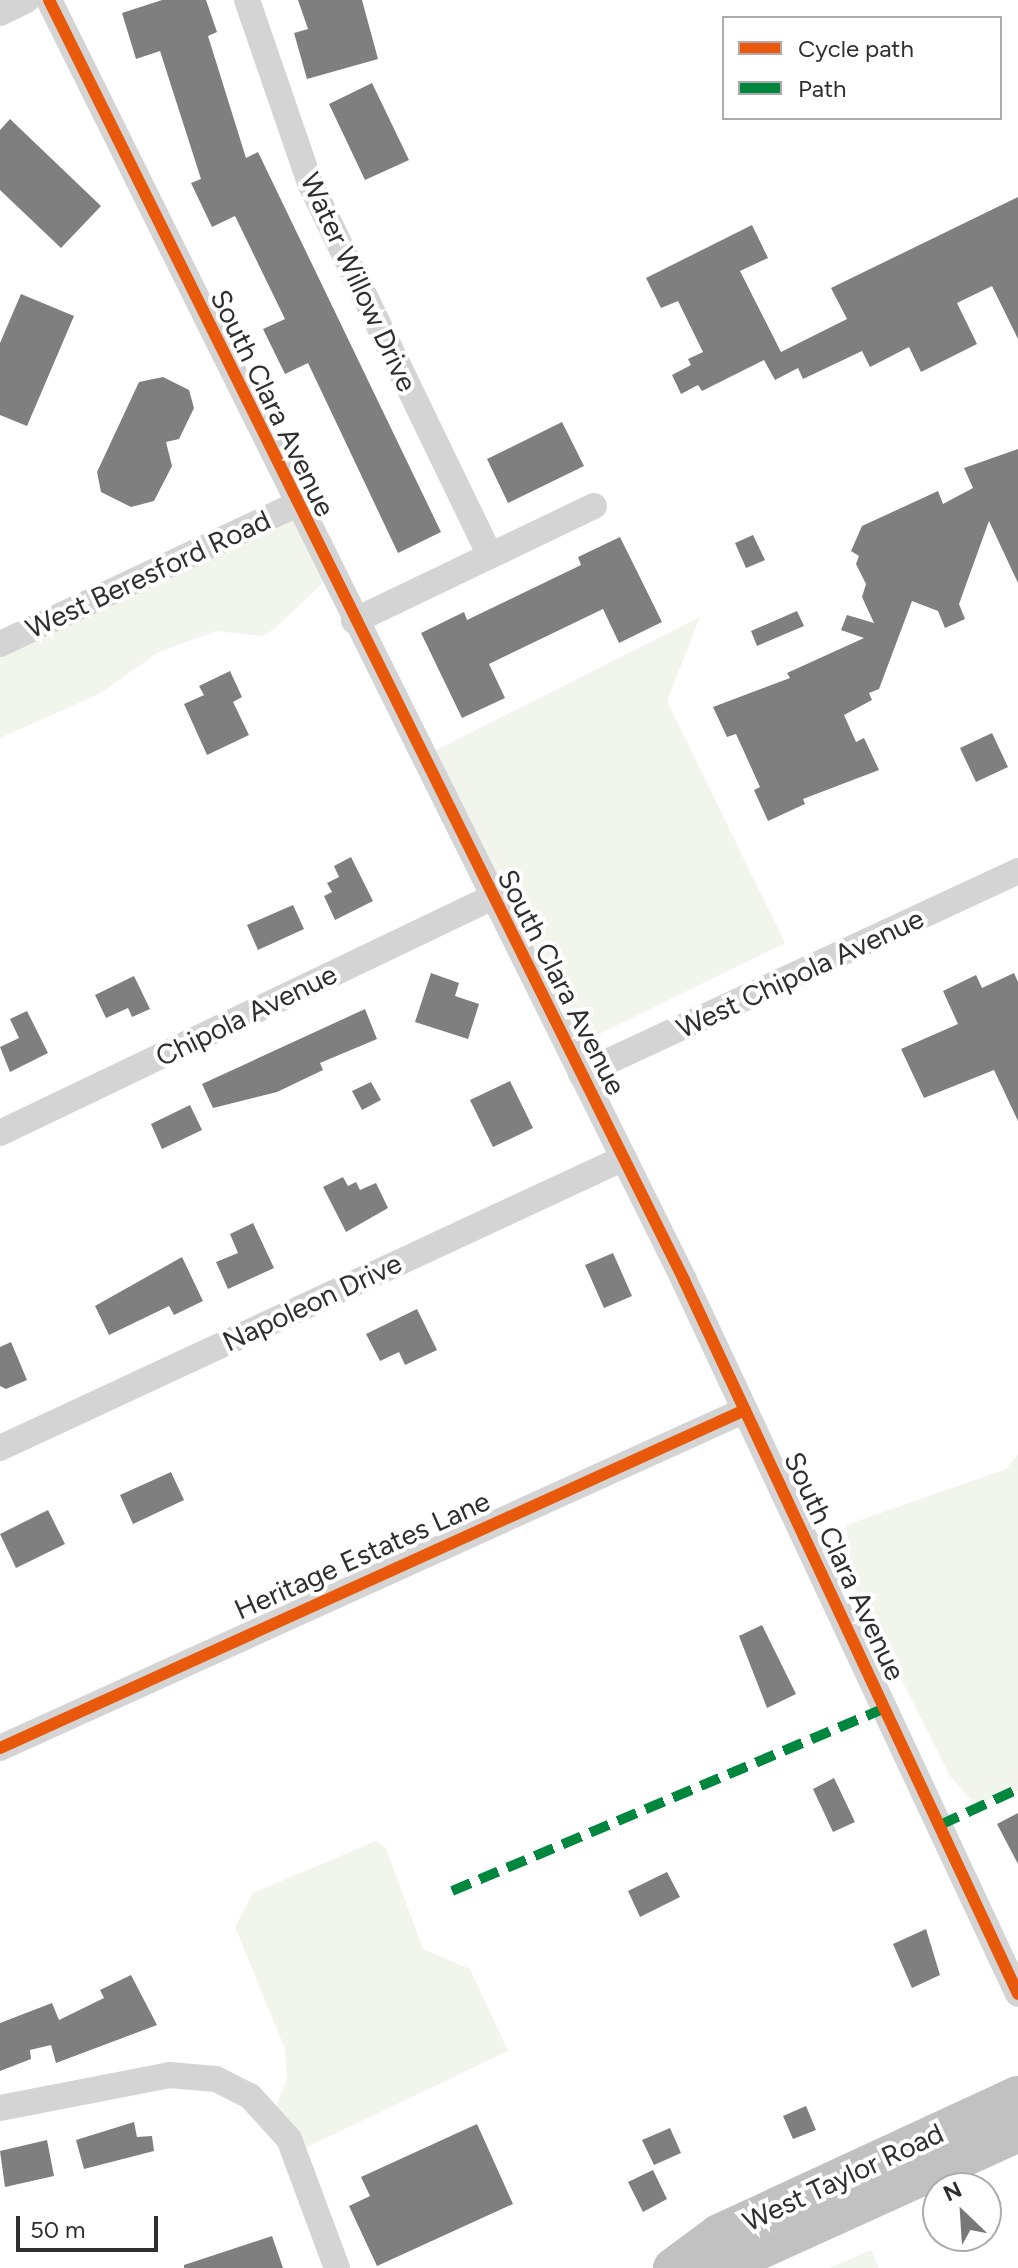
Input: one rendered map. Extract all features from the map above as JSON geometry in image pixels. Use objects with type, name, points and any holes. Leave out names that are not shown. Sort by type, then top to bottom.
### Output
[{"type":"highway","name":"West Taylor Road","points":[[673,2268],[719,2234],[1018,2096]]},
{"type":"highway","name":"West Taylor Road","points":[[691,2268],[732,2262],[1018,2132]]},
{"type":"street","points":[[0,13],[27,0]]},
{"type":"street","name":"South Clara Avenue","points":[[49,0],[296,505],[624,1158],[1018,1994]]},
{"type":"street","name":"Water Willow Drive","points":[[247,0],[310,183],[490,556]]},
{"type":"street","name":"West Beresford Road","points":[[0,644],[296,505]]},
{"type":"street","points":[[354,621],[594,506]]},
{"type":"street","name":"West Chipola Avenue","points":[[581,1074],[1018,871]]},
{"type":"street","name":"Chipola Avenue","points":[[0,1133],[493,897]]},
{"type":"street","name":"Napoleon Drive","points":[[0,1448],[624,1158]]},
{"type":"street","name":"Heritage Estates Lane","points":[[0,1748],[745,1410]]},
{"type":"street","points":[[0,2108],[169,2075],[216,2079],[250,2096],[289,2139],[337,2268]]},
{"type":"shaded area","points":[[292,519],[324,582],[273,630],[262,636],[216,631],[159,652],[99,694],[0,738],[0,656]]},
{"type":"shaded area","points":[[700,617],[667,701],[785,943],[581,1043],[434,751]]},
{"type":"shaded area","points":[[1018,1454],[1018,1791],[975,1804],[950,1776],[853,1584],[846,1525],[1006,1469]]},
{"type":"shaded area","points":[[376,1841],[386,1848],[423,1949],[470,1969],[508,2051],[303,2149],[277,2104],[287,2079],[285,2049],[235,1927],[253,1893]]},
{"type":"shaded area","points":[[871,2250],[879,2268],[830,2268]]},
{"type":"building","points":[[162,0],[206,0],[217,32],[208,36],[246,158],[258,152],[441,532],[398,553],[308,363],[285,374],[263,329],[285,319],[235,216],[212,227],[191,183],[201,179],[160,51],[136,59],[122,13]]},
{"type":"building","points":[[298,0],[362,0],[378,59],[307,79],[294,33],[308,29]]},
{"type":"building","points":[[372,83],[409,160],[365,180],[329,104]]},
{"type":"building","points":[[10,119],[101,206],[61,248],[0,190],[0,130]]},
{"type":"building","points":[[1018,197],[1018,339],[992,286],[957,303],[977,344],[921,372],[909,347],[870,367],[862,351],[803,379],[798,368],[775,380],[764,360],[702,391],[698,385],[681,394],[672,375],[691,365],[688,359],[703,352],[678,301],[661,308],[646,278],[752,225],[768,258],[740,271],[781,352],[847,319],[831,288]]},
{"type":"building","points":[[21,294],[74,316],[27,426],[0,415],[0,343]]},
{"type":"building","points":[[163,377],[189,390],[194,408],[179,439],[166,442],[172,466],[154,501],[131,507],[101,492],[97,472],[139,382]]},
{"type":"building","points":[[562,422],[584,466],[508,503],[487,459]]},
{"type":"building","points":[[1018,449],[1018,583],[989,521],[959,604],[965,619],[945,628],[938,611],[912,601],[879,689],[869,693],[872,700],[844,715],[856,742],[864,738],[879,770],[803,799],[805,804],[768,821],[754,790],[760,787],[736,734],[727,737],[713,707],[790,678],[787,673],[864,638],[841,630],[847,615],[874,623],[862,597],[866,584],[856,564],[859,556],[851,551],[862,526],[938,491],[943,504],[973,488],[964,468]]},
{"type":"building","points":[[753,535],[765,560],[746,568],[735,543]]},
{"type":"building","points":[[620,537],[662,622],[619,643],[603,609],[489,664],[505,698],[462,718],[421,633],[464,612],[467,620],[581,565],[578,557]]},
{"type":"building","points":[[797,611],[804,626],[757,646],[751,631]]},
{"type":"building","points":[[230,671],[242,697],[233,702],[249,735],[207,755],[184,704],[204,695],[199,686]]},
{"type":"building","points":[[992,733],[1008,767],[976,782],[960,748]]},
{"type":"building","points":[[351,857],[373,901],[335,920],[324,896],[332,892],[327,883],[339,877],[334,866]]},
{"type":"building","points":[[293,905],[304,929],[258,950],[247,925]]},
{"type":"building","points":[[431,973],[459,983],[455,996],[479,1004],[468,1039],[415,1022]]},
{"type":"building","points":[[1014,973],[1018,982],[1018,1121],[994,1070],[924,1098],[901,1049],[958,1024],[943,991],[976,975],[982,988]]},
{"type":"building","points":[[134,976],[150,1009],[132,1017],[128,1008],[106,1018],[95,995]]},
{"type":"building","points":[[365,1009],[377,1039],[320,1063],[323,1070],[277,1092],[213,1108],[202,1084]]},
{"type":"building","points":[[27,1011],[48,1053],[10,1072],[0,1047],[19,1038],[10,1019]]},
{"type":"building","points":[[510,1081],[533,1128],[493,1147],[470,1100]]},
{"type":"building","points":[[371,1082],[381,1100],[362,1110],[352,1091]]},
{"type":"building","points":[[190,1105],[202,1130],[162,1149],[151,1124]]},
{"type":"building","points":[[343,1177],[348,1186],[356,1182],[360,1190],[376,1183],[388,1208],[346,1232],[323,1187]]},
{"type":"building","points":[[253,1223],[274,1268],[228,1289],[216,1262],[238,1253],[230,1234]]},
{"type":"building","points":[[613,1253],[632,1296],[604,1308],[585,1265]]},
{"type":"building","points":[[182,1257],[203,1301],[174,1315],[169,1306],[109,1335],[95,1306]]},
{"type":"building","points":[[417,1309],[437,1350],[405,1365],[399,1352],[380,1361],[366,1334]]},
{"type":"building","points":[[11,1342],[27,1380],[6,1389],[0,1386],[0,1347]]},
{"type":"building","points":[[171,1472],[184,1500],[133,1524],[120,1495]]},
{"type":"building","points":[[48,1510],[65,1544],[16,1568],[0,1534]]},
{"type":"building","points":[[762,1625],[796,1694],[767,1708],[739,1636]]},
{"type":"building","points":[[834,1778],[855,1822],[833,1832],[813,1789]]},
{"type":"building","points":[[1018,1813],[1018,1864],[997,1824]]},
{"type":"building","points":[[667,1872],[680,1897],[640,1917],[628,1891]]},
{"type":"building","points":[[926,1929],[940,1975],[912,1988],[893,1944]]},
{"type":"building","points":[[131,1975],[157,2025],[56,2063],[51,2045],[30,2050],[31,2059],[0,2071],[0,2023],[52,2003],[59,2020],[104,1998],[100,1990]]},
{"type":"building","points":[[806,2106],[816,2130],[793,2139],[783,2116]]},
{"type":"building","points":[[134,2122],[137,2137],[152,2136],[154,2151],[84,2169],[76,2140]]},
{"type":"building","points":[[477,2124],[513,2204],[377,2266],[349,2206],[370,2196],[361,2177]]},
{"type":"building","points":[[670,2128],[681,2153],[654,2165],[642,2140]]},
{"type":"building","points":[[47,2140],[54,2176],[5,2187],[0,2151]]},
{"type":"building","points":[[653,2170],[667,2199],[643,2212],[628,2182]]},
{"type":"building","points":[[272,2236],[283,2268],[184,2268],[184,2265]]},
{"type":"marked path","points":[[452,1891],[885,1708]]},
{"type":"marked path","points":[[940,1825],[1018,1789]]},
{"type":"cycle path","points":[[49,0],[684,1280],[1018,1994]]},
{"type":"cycle path","points":[[0,1748],[745,1410]]}]
